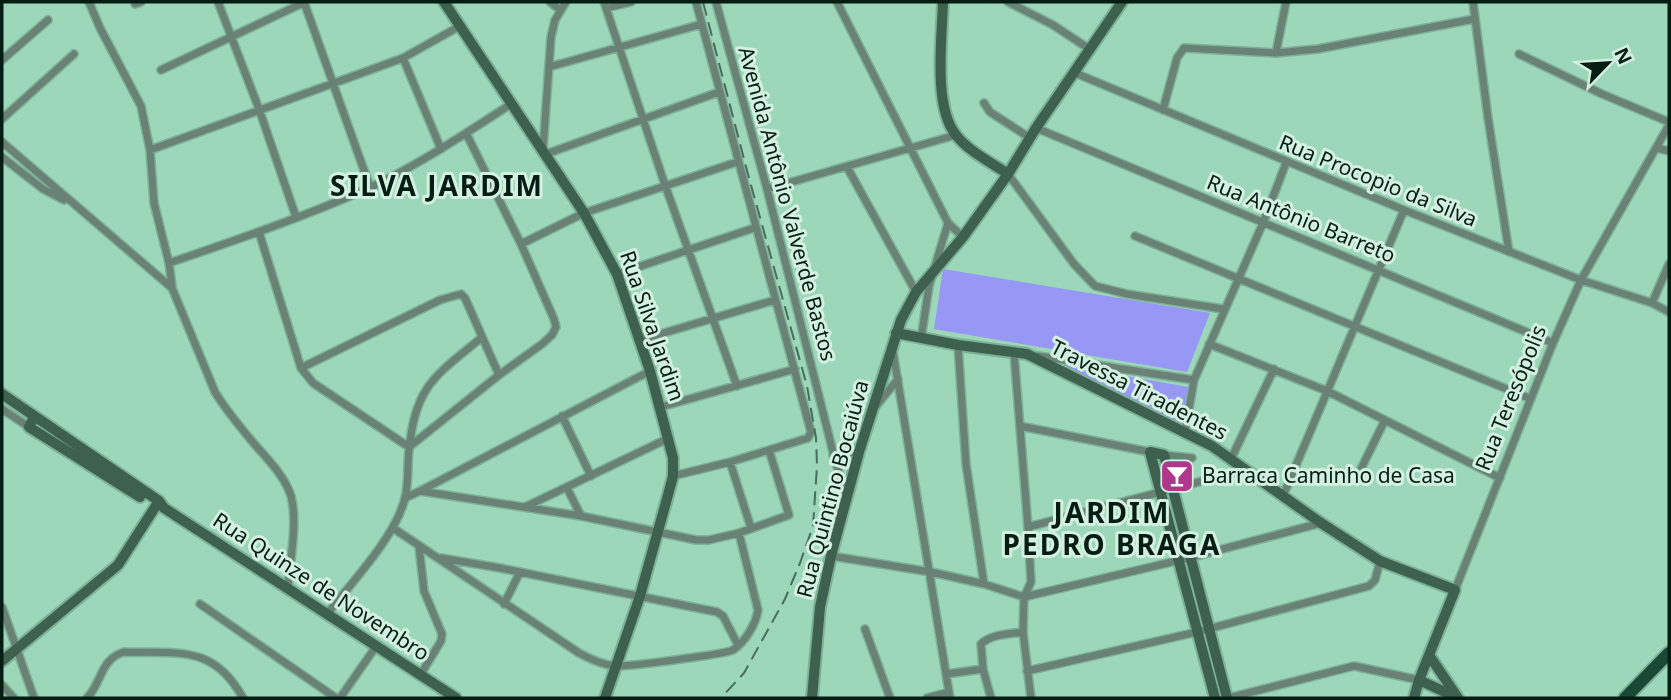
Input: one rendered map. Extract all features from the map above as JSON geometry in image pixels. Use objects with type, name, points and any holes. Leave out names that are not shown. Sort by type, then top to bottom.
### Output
[{"type":"main road","points":[[1625,698],[1669,653]]},
{"type":"street","points":[[89,2],[141,106],[150,149],[153,203],[169,264],[172,288],[215,392],[288,487],[293,517],[288,588]]},
{"type":"street","points":[[218,2],[296,217]]},
{"type":"street","points":[[161,70],[304,2],[370,187]]},
{"type":"street","name":"Rua Silva Jardim","points":[[444,2],[584,213],[617,274],[650,371],[669,438],[673,476],[640,596],[605,698]]},
{"type":"street","points":[[550,2],[559,9]]},
{"type":"street","points":[[566,2],[559,9],[551,37],[544,151],[719,92]]},
{"type":"street","points":[[631,2],[605,5],[642,119],[737,386]]},
{"type":"street","name":"Avenida Antônio Valverde Bastos","points":[[696,2],[754,228],[811,432],[809,437],[769,450]]},
{"type":"street","name":"Avenida Antônio Valverde Bastos","points":[[716,2],[846,496]]},
{"type":"street","points":[[837,2],[948,223],[963,237]]},
{"type":"street","points":[[943,2],[943,99],[946,115],[956,135],[1008,174],[1074,264],[1095,286],[1127,294],[1223,309]]},
{"type":"street","points":[[1008,2],[1053,25],[1091,50]]},
{"type":"street","name":"Rua Quintino Bocaiúva","points":[[812,698],[820,607],[831,555],[891,344],[916,292],[963,237],[1008,174],[1122,2]]},
{"type":"street","points":[[1276,53],[1286,2]]},
{"type":"street","points":[[1473,2],[1509,253]]},
{"type":"street","points":[[1163,110],[1177,58],[1181,51],[1189,47],[1229,52],[1276,53],[1372,40],[1474,19]]},
{"type":"street","points":[[2,60],[48,20]]},
{"type":"street","points":[[549,67],[702,24]]},
{"type":"street","points":[[150,149],[403,58],[460,26]]},
{"type":"street","points":[[2,119],[74,54]]},
{"type":"street","points":[[1519,54],[1669,124]]},
{"type":"street","points":[[403,58],[441,149]]},
{"type":"street","name":"Rua Procopio da Silva","points":[[1075,73],[1286,163],[1509,253],[1652,303],[1669,312]]},
{"type":"street","points":[[984,103],[990,112],[1030,138]]},
{"type":"street","points":[[169,264],[259,232],[370,187],[441,149],[511,104]]},
{"type":"street","name":"Rua Teresópolis","points":[[1414,698],[1553,343],[1581,280],[1669,124]]},
{"type":"street","name":"Rua Antônio Barreto","points":[[1036,128],[1553,343]]},
{"type":"street","points":[[409,447],[542,344],[556,327],[521,244],[466,134]]},
{"type":"street","points":[[767,189],[956,135]]},
{"type":"street","points":[[2,142],[172,288]]},
{"type":"street","points":[[1657,148],[1669,151]]},
{"type":"street","points":[[2,157],[43,189],[73,205]]},
{"type":"street","points":[[521,244],[584,213],[737,162]]},
{"type":"street","points":[[1185,431],[1194,380],[1263,223],[1286,163]]},
{"type":"street","points":[[847,167],[916,292]]},
{"type":"street","points":[[1283,496],[1404,210]]},
{"type":"street","points":[[921,339],[932,275],[948,223]]},
{"type":"street","points":[[617,274],[754,228]]},
{"type":"street","points":[[259,232],[300,368],[313,383],[409,447]]},
{"type":"street","points":[[1135,236],[1531,399]]},
{"type":"street","points":[[1652,303],[1668,270]]},
{"type":"street","points":[[300,368],[455,294],[461,294],[499,375]]},
{"type":"street","points":[[640,340],[775,300]]},
{"type":"street","name":"Travessa Tiradentes","points":[[896,333],[1027,354],[1185,431],[1231,459],[1380,561],[1455,590]]},
{"type":"street","points":[[328,613],[393,528],[405,498],[409,447],[416,412],[427,386],[481,338]]},
{"type":"street","points":[[891,344],[949,695],[927,698]]},
{"type":"street","points":[[1209,344],[1327,391],[1500,478]]},
{"type":"street","points":[[958,345],[966,464],[984,584]]},
{"type":"street","points":[[1014,353],[1031,582],[1024,597],[1023,632],[1031,698]]},
{"type":"street","points":[[1027,354],[1194,380]]},
{"type":"street","points":[[661,407],[795,369]]},
{"type":"street","points":[[1231,459],[1274,369]]},
{"type":"street","points":[[405,498],[650,371]]},
{"type":"street","points":[[873,410],[898,379]]},
{"type":"street","name":"Rua Quinze de Novembro","points":[[2,394],[32,422],[64,444],[456,698]]},
{"type":"street","points":[[2,409],[32,422]]},
{"type":"street","points":[[562,416],[591,476]]},
{"type":"street","points":[[1357,477],[1385,420]]},
{"type":"street","points":[[1020,426],[1164,455],[1192,458]]},
{"type":"street","points":[[524,507],[669,438]]},
{"type":"street","points":[[420,491],[581,516],[696,540],[739,533],[789,516],[769,450],[673,476]]},
{"type":"street","points":[[834,455],[859,452]]},
{"type":"street","points":[[1150,452],[1160,491],[1209,628],[1228,698],[1354,666],[1419,680],[1456,698]]},
{"type":"street","points":[[1164,455],[1197,632],[1215,698]]},
{"type":"street","points":[[730,462],[751,528]]},
{"type":"street","points":[[1028,527],[1244,470]]},
{"type":"street","points":[[567,488],[581,516]]},
{"type":"street","points":[[2,661],[118,565],[160,506]]},
{"type":"street","points":[[831,555],[930,572],[984,584],[1024,597],[1321,523]]},
{"type":"street","points":[[393,528],[579,653],[594,661],[616,666],[727,652],[738,645],[749,632],[758,613],[739,533]]},
{"type":"street","points":[[419,546],[424,591],[442,634],[441,641],[421,674]]},
{"type":"street","points":[[437,557],[720,613],[738,645]]},
{"type":"street","points":[[1027,671],[1197,632],[1371,586],[1380,561]]},
{"type":"street","points":[[504,604],[520,572]]},
{"type":"street","points":[[200,604],[338,698],[377,645]]},
{"type":"street","points":[[2,607],[34,698]]},
{"type":"street","points":[[865,629],[890,698]]},
{"type":"street","points":[[991,698],[983,669],[982,641],[1023,632]]},
{"type":"street","points":[[87,698],[106,663],[124,652],[186,654],[211,662],[231,678],[243,698]]},
{"type":"street","points":[[1429,655],[1456,698]]},
{"type":"street","points":[[946,674],[983,669]]},
{"type":"street","points":[[2,685],[14,698]]},
{"type":"shaded area","points":[[943,269],[1210,313],[1187,372],[934,329]]},
{"type":"shaded area","points":[[1053,363],[1188,387],[1182,426]]},
{"type":"railway","points":[[703,2],[807,386],[816,438],[817,466],[813,526],[800,563],[785,599],[744,673],[721,698]]},
{"type":"place","name":"Barraca Caminho de Casa","points":[[1177,476]]},
{"type":"district","name":"SILVA JARDIM","points":[[437,186]]},
{"type":"district","name":"JARDIM PEDRO BRAGA","points":[[1112,529]]}]
